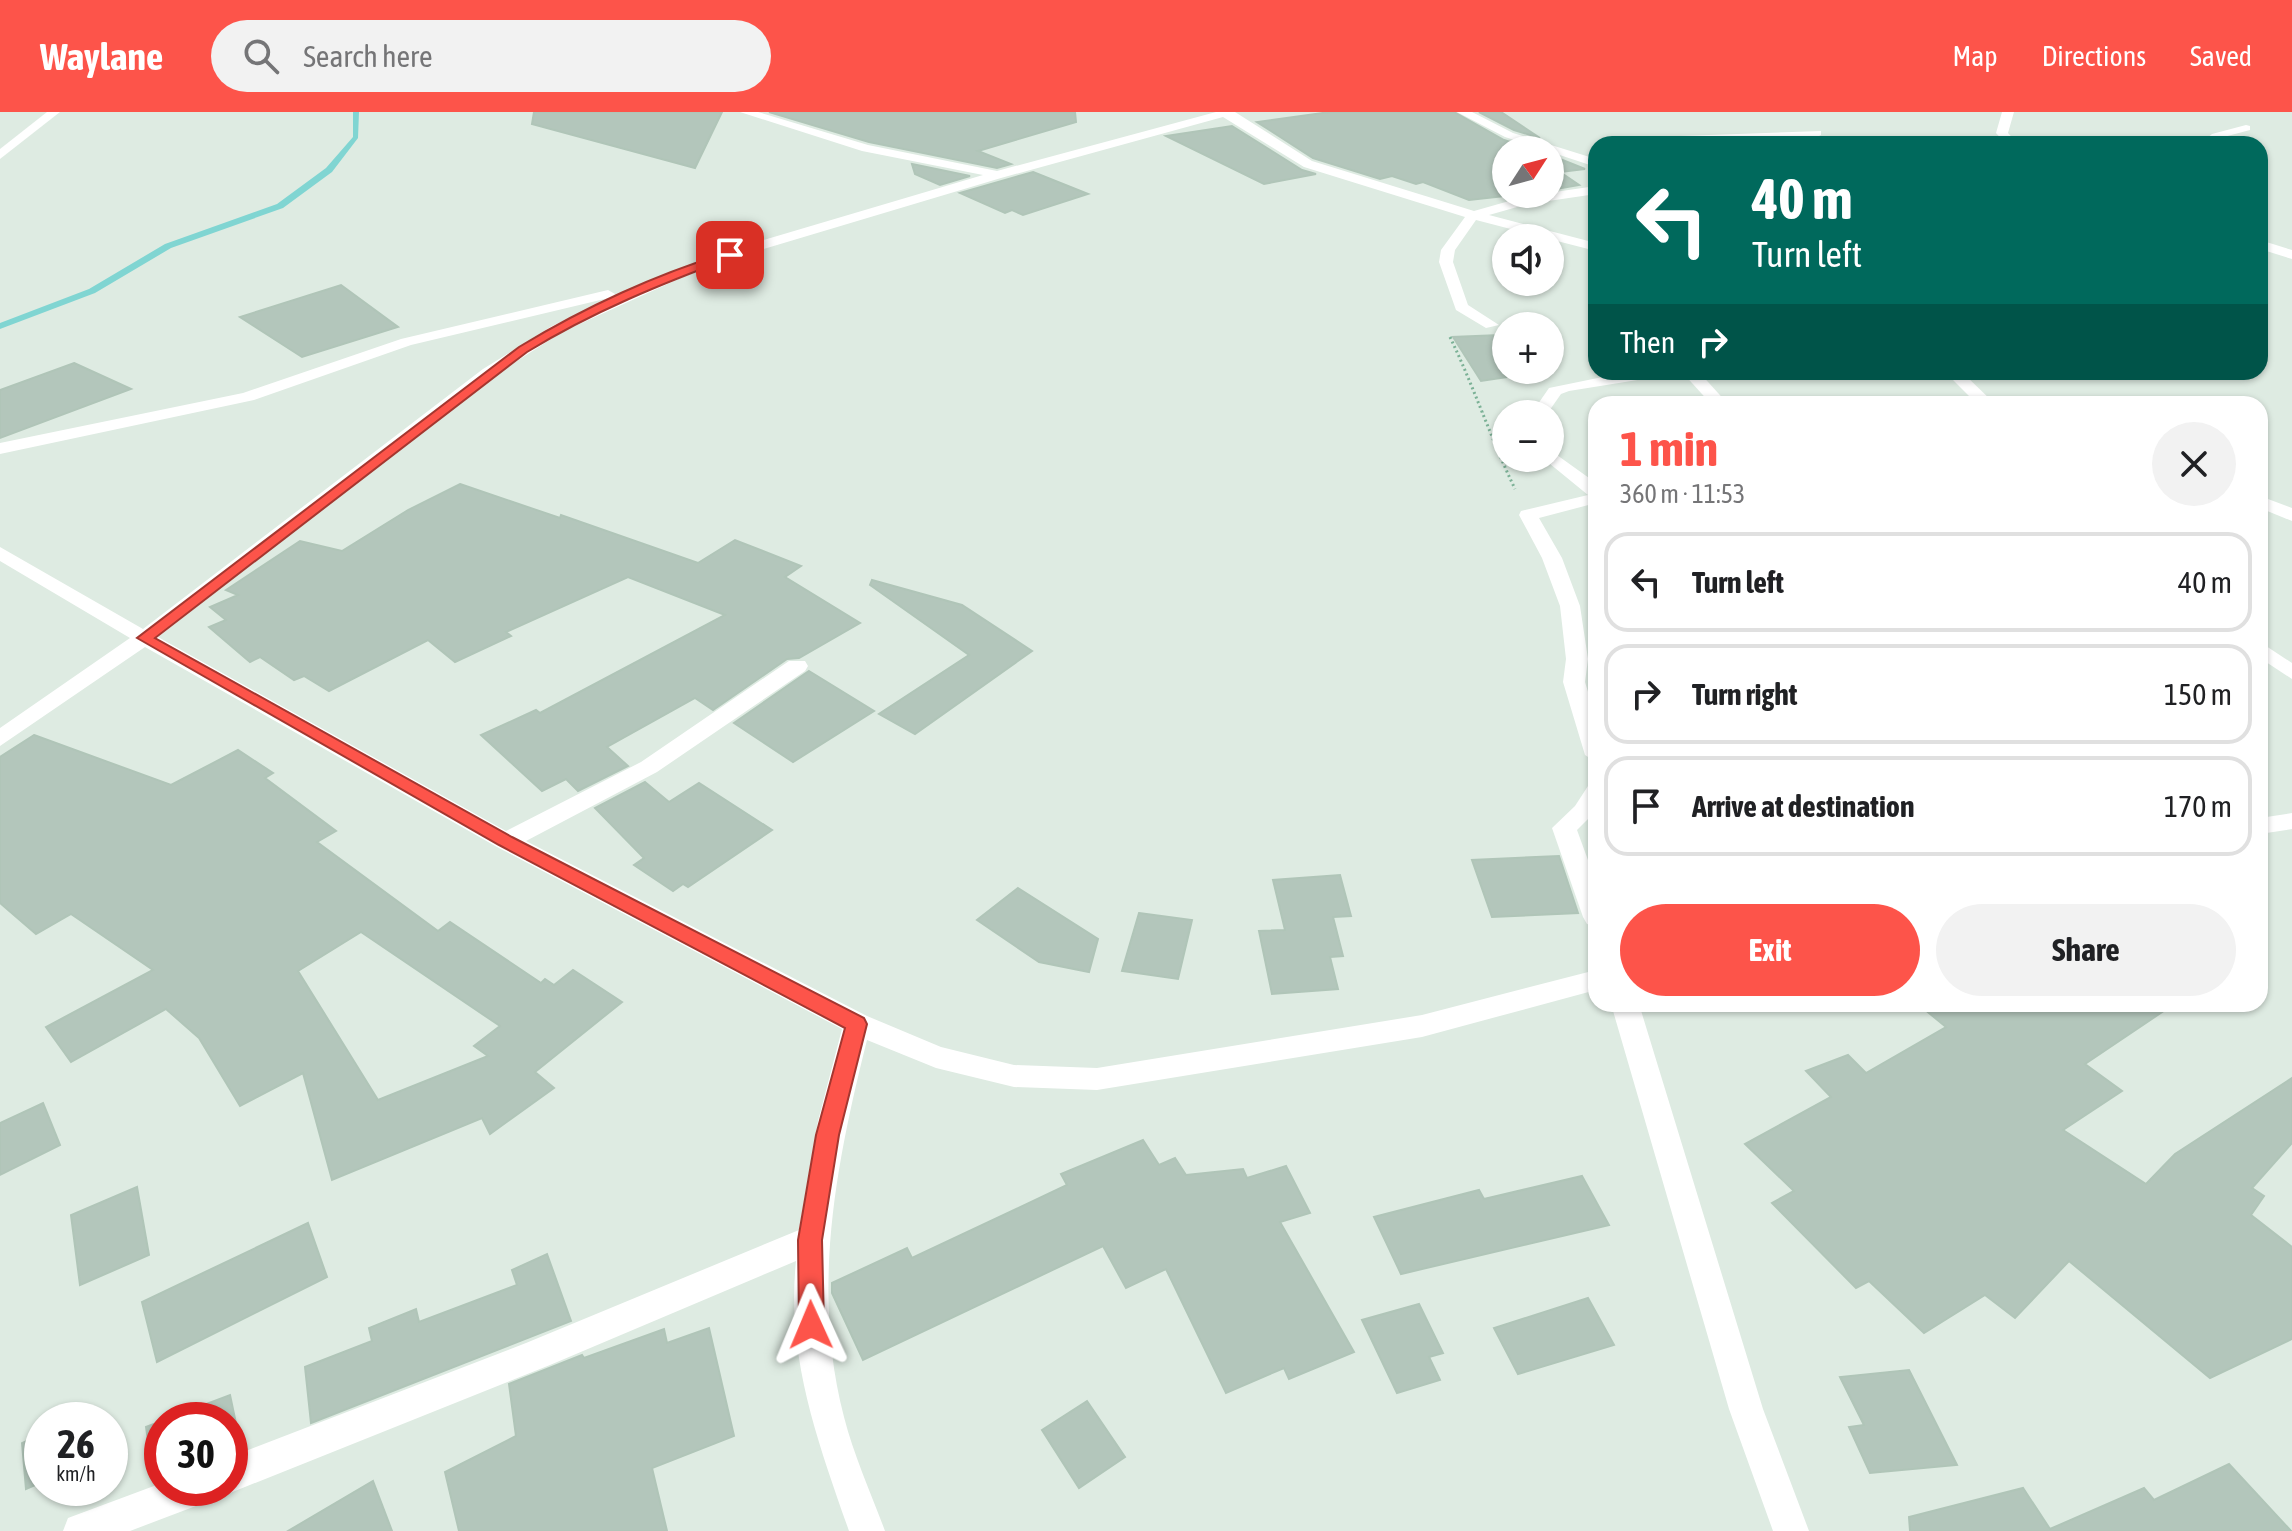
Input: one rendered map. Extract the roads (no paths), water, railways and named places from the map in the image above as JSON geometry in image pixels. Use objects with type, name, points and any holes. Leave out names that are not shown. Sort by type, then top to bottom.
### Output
[{"type":"street","points":[[0,155],[54,112]]},
{"type":"street","points":[[746,112],[866,148],[933,159],[997,175]]},
{"type":"street","points":[[0,739],[144,638],[489,372],[557,329],[657,283],[752,248],[997,175],[1226,112],[1308,164],[1473,215],[1588,245]]},
{"type":"street","points":[[1463,112],[1509,135],[1588,160]]},
{"type":"street","points":[[2005,136],[2002,133],[2008,112]]},
{"type":"street","points":[[1711,136],[1818,127],[1823,136]]},
{"type":"street","points":[[2216,136],[2246,128]]},
{"type":"street","points":[[1491,325],[1461,307],[1446,262],[1448,250],[1473,215],[1527,200],[1588,191]]},
{"type":"street","points":[[2268,247],[2292,255]]},
{"type":"street","points":[[0,449],[248,397],[406,342],[657,283]]},
{"type":"street","points":[[1549,400],[1555,391],[1565,387],[1607,380]]},
{"type":"street","points":[[1698,380],[1712,396]]},
{"type":"street","points":[[1962,380],[1978,396]]},
{"type":"street","points":[[1564,467],[1588,488]]},
{"type":"street","points":[[1588,497],[1528,515],[1552,558],[1570,606],[1577,659],[1574,682],[1588,728]]},
{"type":"street","points":[[2268,504],[2292,515]]},
{"type":"street","points":[[0,553],[144,638],[506,841],[857,1024],[936,1057],[1014,1076],[1097,1079],[1422,1026],[1588,982]]},
{"type":"street","points":[[2268,654],[2292,673]]},
{"type":"street","points":[[506,841],[649,767],[797,666]]},
{"type":"street","points":[[1588,804],[1564,828],[1588,895]]},
{"type":"street","points":[[2268,825],[2292,821]]},
{"type":"street","points":[[1627,1012],[1746,1409],[1791,1531]]},
{"type":"street","points":[[857,1024],[828,1135],[810,1240],[811,1325],[825,1415],[867,1531]]},
{"type":"street","points":[[248,1468],[538,1354],[810,1240]]},
{"type":"street","points":[[81,1531],[148,1506]]},
{"type":"waterway","points":[[0,326],[92,291],[168,246],[280,206],[329,170],[356,137],[356,112]]}]
